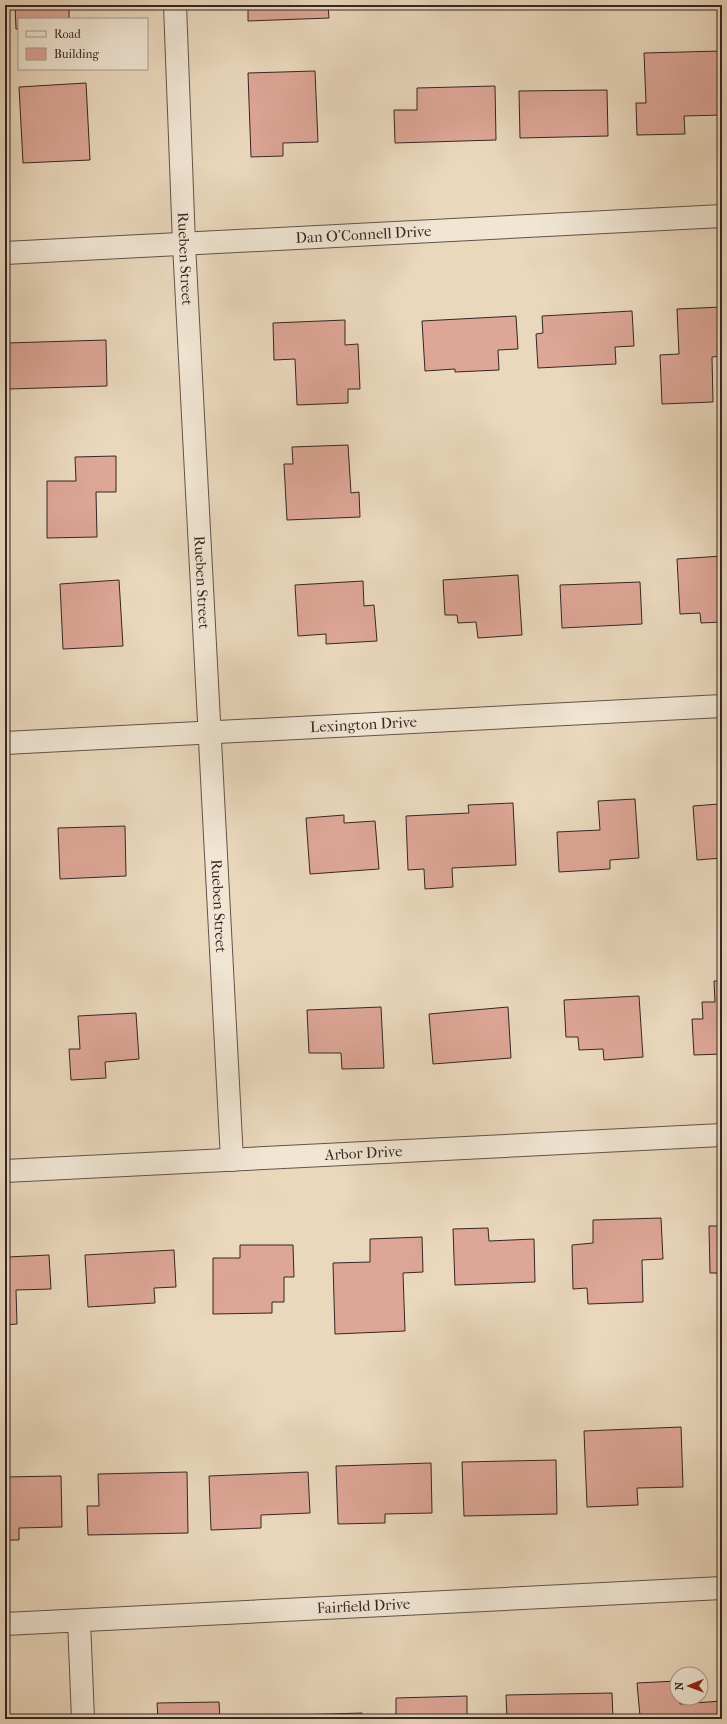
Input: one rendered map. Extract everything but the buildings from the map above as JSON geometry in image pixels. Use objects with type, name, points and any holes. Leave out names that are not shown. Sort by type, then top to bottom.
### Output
[{"type":"street","name":"Rueben Street","points":[[175,5],[184,244],[232,1160]]},
{"type":"street","name":"Dan O'Connell Drive","points":[[5,252],[722,216]]},
{"type":"street","name":"Lexington Drive","points":[[5,743],[210,734],[722,706]]},
{"type":"street","name":"Arbor Drive","points":[[5,1172],[722,1135]]},
{"type":"street","name":"Fairfield Drive","points":[[5,1624],[722,1588]]},
{"type":"street","points":[[79,1621],[83,1719]]}]
